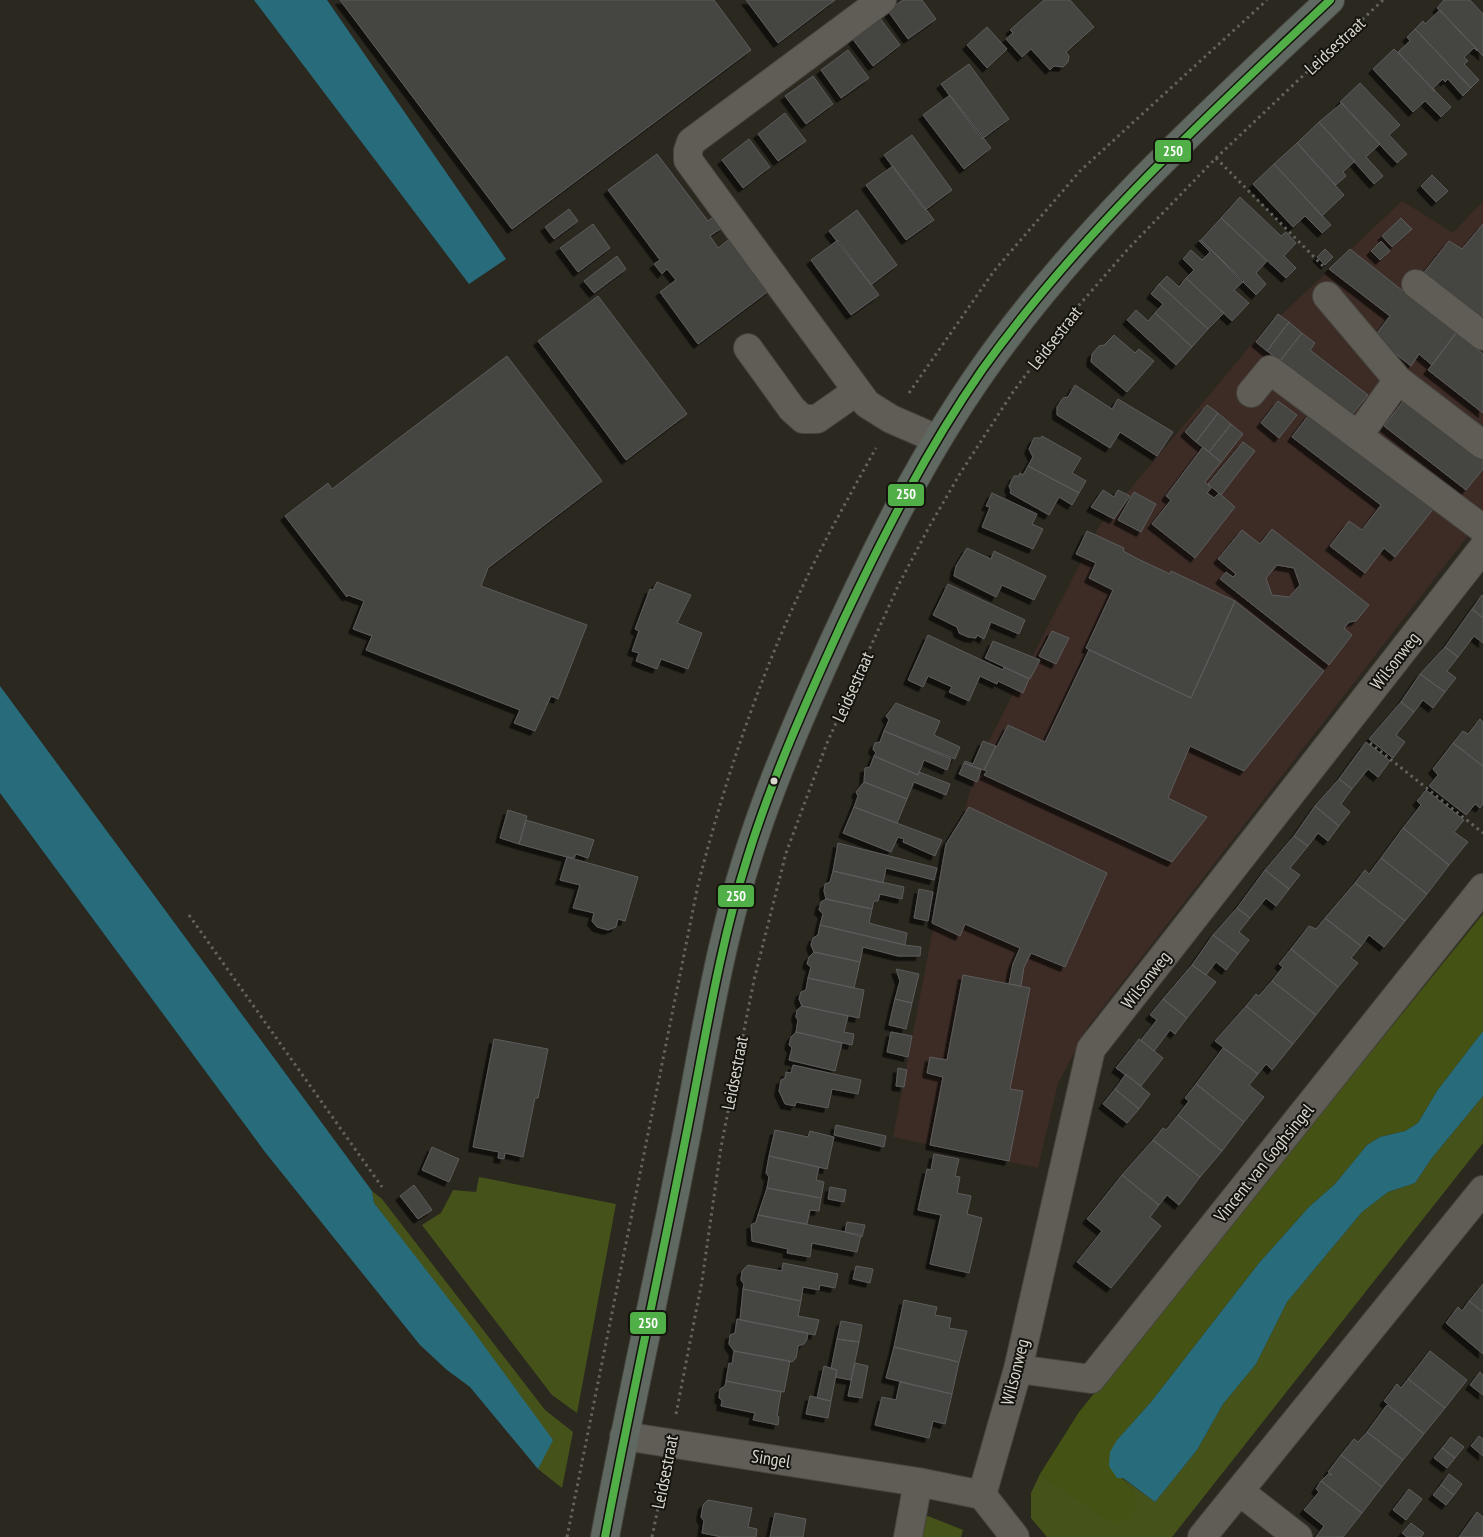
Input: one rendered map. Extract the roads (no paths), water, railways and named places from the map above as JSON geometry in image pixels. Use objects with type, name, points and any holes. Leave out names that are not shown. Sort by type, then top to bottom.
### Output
[{"type":"main road","name":"Leidsestraat","points":[[605,1537],[724,942],[755,831],[798,722],[867,569],[901,501],[937,439],[983,369],[1082,246],[1136,187],[1330,0]]},
{"type":"street","points":[[882,0],[691,142],[688,160],[867,404],[892,419],[937,439]]},
{"type":"street","points":[[1416,284],[1483,336]]},
{"type":"street","points":[[1326,296],[1398,380],[1483,445]]},
{"type":"street","points":[[748,348],[792,410],[803,419],[817,419],[857,392]]},
{"type":"street","points":[[1252,393],[1270,370],[1483,529]]},
{"type":"street","points":[[1358,436],[1398,380]]},
{"type":"street","name":"Wilsonweg","points":[[982,1495],[1018,1369],[1091,1049],[1483,548]]},
{"type":"street","name":"Vincent van Goghsingel","points":[[1018,1369],[1091,1379],[1483,888]]},
{"type":"street","points":[[1202,1537],[1483,1190]]},
{"type":"street","name":"Singel","points":[[624,1436],[918,1482],[982,1495]]},
{"type":"street","points":[[908,1537],[918,1482]]},
{"type":"street","points":[[1239,1491],[1298,1537]]},
{"type":"street","points":[[982,1495],[1015,1537]]},
{"type":"water","points":[[254,0],[327,0],[506,259],[469,284]]},
{"type":"water","points":[[0,686],[372,1191],[374,1203],[468,1324],[553,1440],[538,1469],[470,1387],[447,1370],[420,1345],[265,1152],[0,793]]},
{"type":"water","points":[[1483,1031],[1483,1096],[1431,1159],[1415,1183],[1388,1192],[1362,1212],[1287,1302],[1256,1364],[1223,1404],[1197,1450],[1155,1502],[1123,1478],[1117,1478],[1109,1466],[1110,1452],[1117,1440],[1151,1402],[1259,1263],[1309,1207],[1335,1184],[1367,1145],[1380,1137],[1405,1131],[1418,1123],[1437,1091]]}]
